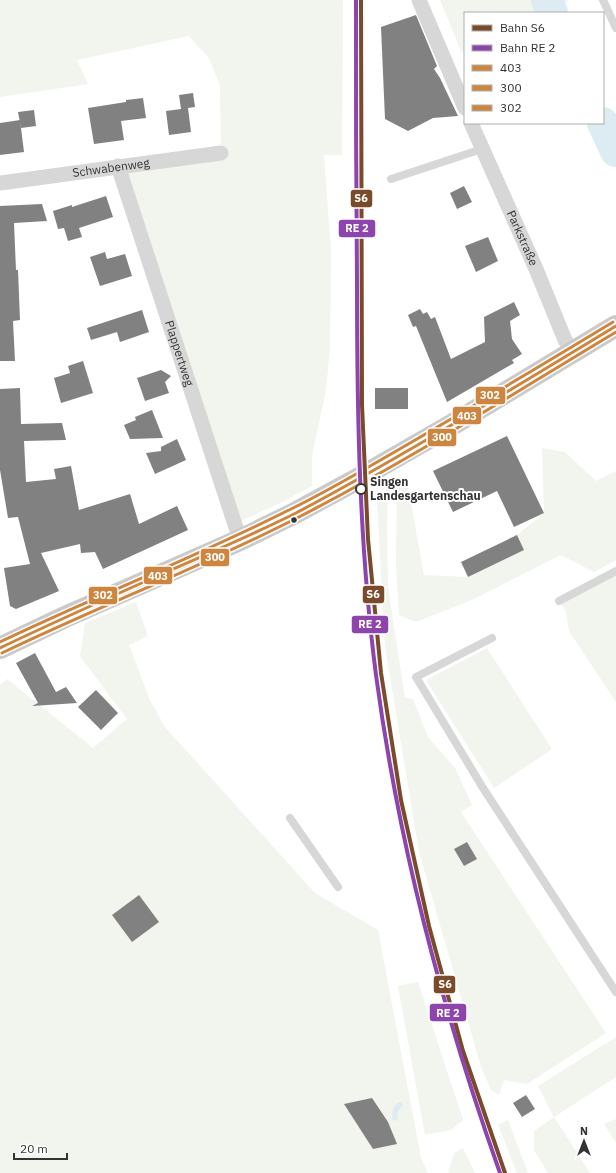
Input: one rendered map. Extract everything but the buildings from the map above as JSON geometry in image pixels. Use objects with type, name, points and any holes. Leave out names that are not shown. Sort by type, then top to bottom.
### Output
[{"type":"main road","points":[[1,644],[240,540],[295,513],[450,426],[573,353],[614,332]]},
{"type":"street","points":[[419,0],[464,106]]},
{"type":"street","name":"Parkstraße","points":[[471,124],[573,353]]},
{"type":"street","name":"Schwabenweg","points":[[0,183],[221,153]]},
{"type":"street","name":"Plappertweg","points":[[118,166],[240,540]]},
{"type":"lane","points":[[604,0],[616,28]]},
{"type":"lane","points":[[391,179],[482,149]]},
{"type":"lane","points":[[559,601],[616,572]]},
{"type":"lane","points":[[492,638],[416,677],[483,788],[616,992]]},
{"type":"lane","points":[[290,818],[338,887]]},
{"type":"shaded area","points":[[0,0],[343,0],[342,155],[324,155],[331,251],[330,348],[326,390],[312,456],[312,486],[278,504],[234,524],[118,166],[221,153],[220,86],[209,58],[189,36],[77,60],[88,84],[0,97]]},
{"type":"shaded area","points":[[440,0],[570,0],[546,12],[464,12],[464,52],[462,53]]},
{"type":"shaded area","points":[[542,448],[565,452],[596,481],[616,471],[616,560],[594,572],[561,555],[472,600],[416,622],[399,615],[396,565],[397,480],[408,487],[424,575],[468,577],[524,550],[517,535],[544,513]]},
{"type":"shaded area","points":[[388,487],[388,587],[405,698],[413,699],[428,737],[455,768],[472,805],[461,812],[606,1033],[527,1084],[504,1080],[499,1095],[491,1090],[481,1067],[419,852],[385,647],[377,501]]},
{"type":"shaded area","points":[[616,571],[616,702],[569,631],[566,611],[559,601]]},
{"type":"shaded area","points":[[136,602],[148,636],[129,645],[150,700],[165,727],[315,893],[378,930],[421,1158],[428,1173],[0,1173],[0,685],[7,679],[93,748],[127,719],[80,656],[85,623]]},
{"type":"shaded area","points":[[487,648],[552,749],[494,788],[426,680]]},
{"type":"shaded area","points":[[418,982],[463,1120],[451,1130],[425,1135],[398,986]]},
{"type":"shaded area","points":[[616,1037],[616,1077],[554,1117],[538,1086]]},
{"type":"shaded area","points":[[554,1117],[590,1173],[548,1173],[534,1150],[534,1131]]},
{"type":"shaded area","points":[[616,1119],[616,1143],[604,1124]]},
{"type":"shaded area","points":[[508,1120],[528,1173],[517,1173],[498,1125]]},
{"type":"shaded area","points":[[463,1148],[475,1173],[448,1173],[454,1153]]},
{"type":"waterway","points":[[547,0],[552,12]]},
{"type":"waterway","points":[[603,124],[616,151]]},
{"type":"waterway","points":[[395,1118],[395,1110],[400,1105]]},
{"type":"rail line","name":"S6","points":[[361,0],[362,405],[368,539],[381,673],[401,800],[429,926],[463,1051],[505,1173]]},
{"type":"transit line","points":[[356,0],[357,330],[360,478],[366,577],[376,675],[397,802],[425,927],[459,1051],[500,1173]]},
{"type":"transit line","name":"302","points":[[0,642],[219,544],[305,502],[398,450],[613,322]]},
{"type":"transit line","name":"403","points":[[0,648],[296,513],[417,445],[616,326]]},
{"type":"transit line","name":"300","points":[[2,653],[261,536],[338,497],[498,404],[616,332]]},
{"type":"place","name":"Singen Landesgartenschau","points":[[361,489]]}]
